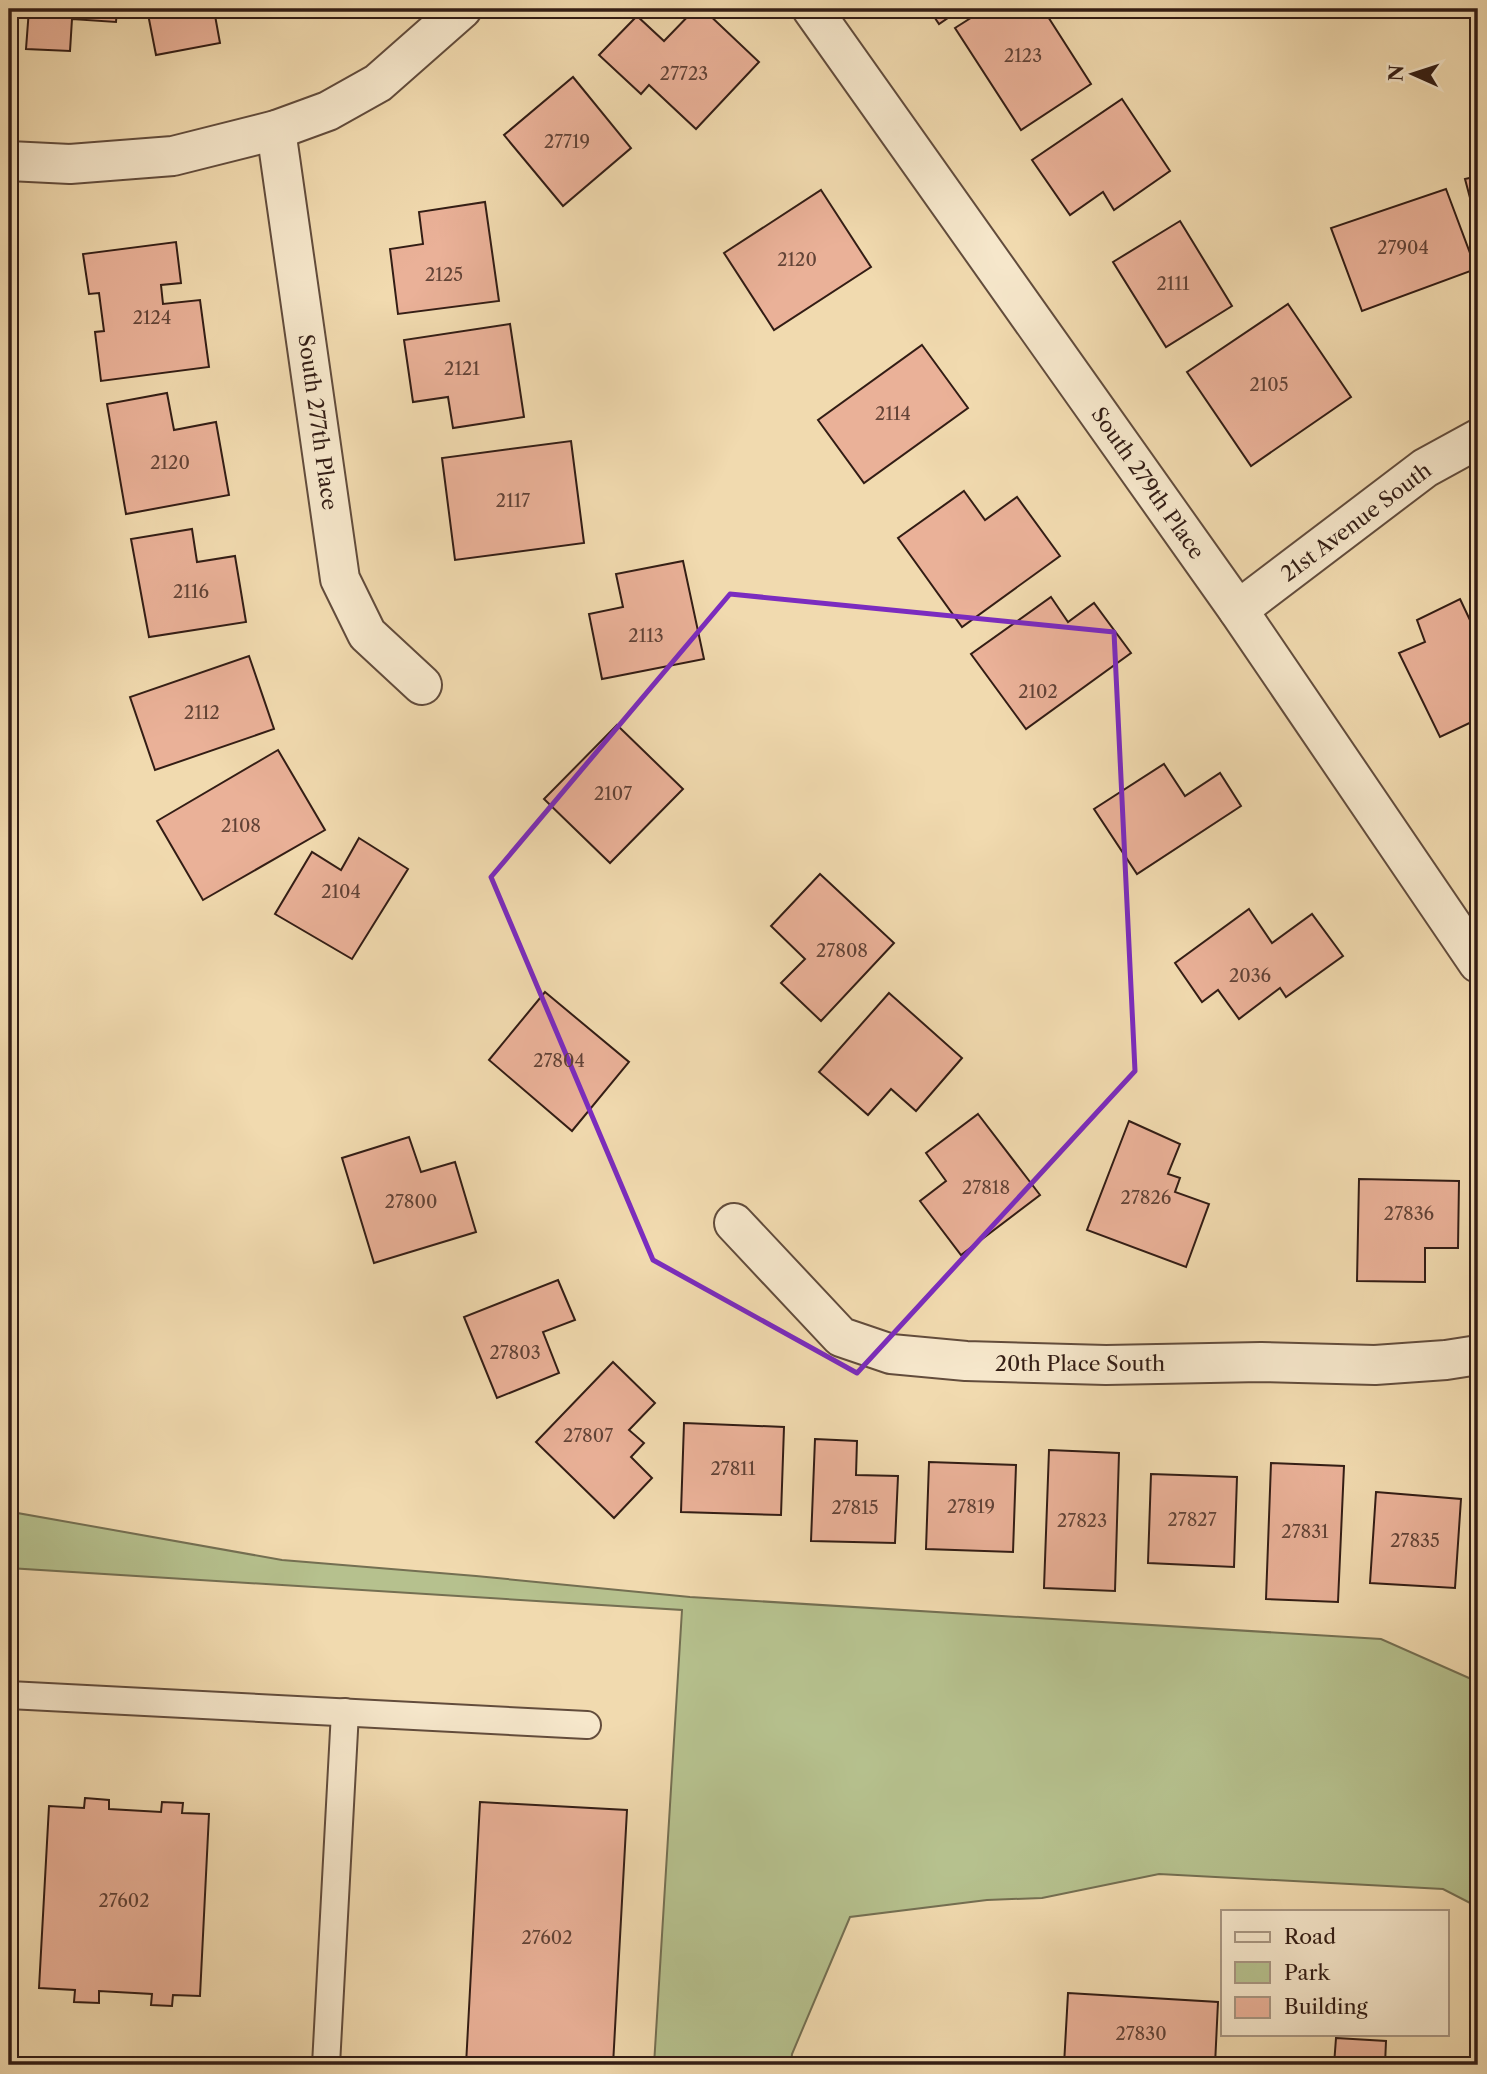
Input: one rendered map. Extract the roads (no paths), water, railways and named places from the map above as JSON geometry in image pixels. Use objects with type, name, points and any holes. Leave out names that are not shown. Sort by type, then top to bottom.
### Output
[{"type":"street","points":[[9,161],[70,164],[173,156],[276,130],[328,111],[378,83],[462,9]]},
{"type":"street","name":"South 279th Place","points":[[812,9],[1238,610],[1478,962]]},
{"type":"street","name":"South 277th Place","points":[[276,130],[340,579],[367,634],[422,685]]},
{"type":"street","name":"21st Avenue South","points":[[1238,610],[1425,468],[1478,439]]},
{"type":"street","name":"20th Place South","points":[[734,1223],[841,1337],[891,1354],[966,1361],[1106,1365],[1261,1362],[1375,1365],[1478,1355]]},
{"type":"lane","points":[[9,1695],[587,1725]]},
{"type":"lane","points":[[326,2065],[345,1712]]}]
